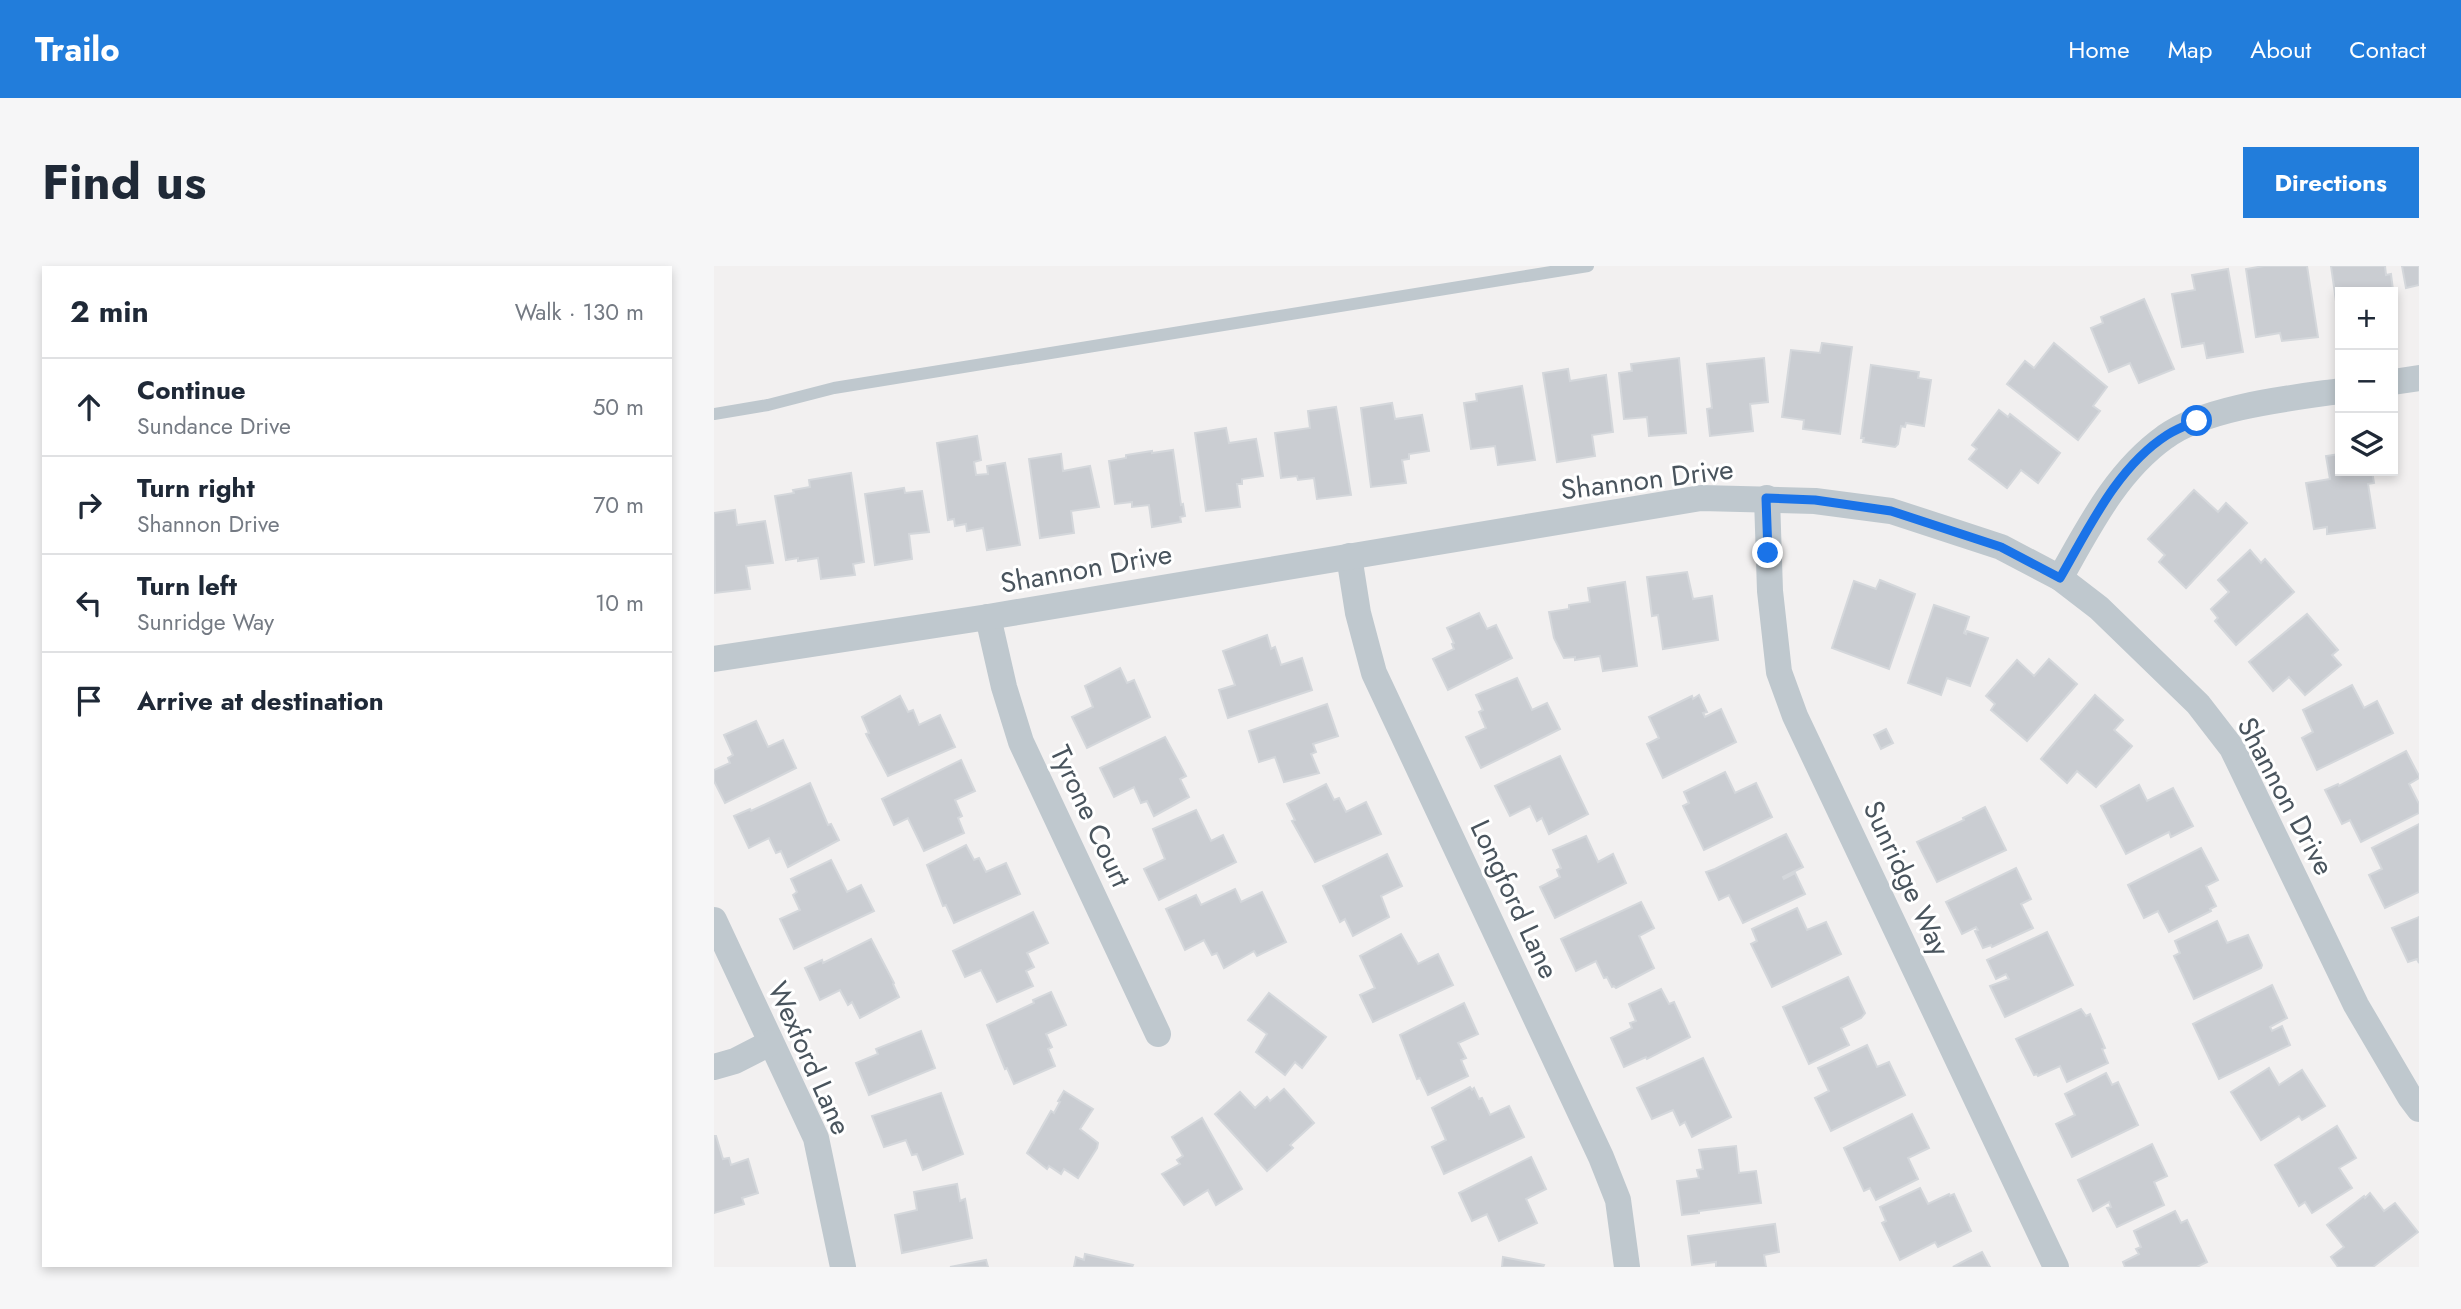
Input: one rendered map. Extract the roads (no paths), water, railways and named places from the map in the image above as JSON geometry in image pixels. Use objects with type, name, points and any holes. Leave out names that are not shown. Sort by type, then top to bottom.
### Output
[{"type":"street","points":[[2398,382],[2419,378]]},
{"type":"street","points":[[2060,578],[2105,500],[2137,460],[2166,435],[2197,421],[2256,404],[2335,392]]},
{"type":"street","name":"Shannon Drive","points":[[714,659],[988,617],[1701,498],[1815,500],[1891,511],[2001,547],[2060,578],[2099,608],[2198,704],[2232,748],[2356,1005],[2419,1109]]},
{"type":"street","name":"Sunridge Way","points":[[1766,498],[1770,591],[1779,672],[1795,716],[2056,1267]]},
{"type":"street","name":"Longford Lane","points":[[1349,556],[1358,613],[1374,673],[1601,1157],[1618,1200],[1628,1267]]},
{"type":"street","name":"Tyrone Court","points":[[988,617],[1004,687],[1021,741],[1158,1034]]},
{"type":"street","name":"Wexford Lane","points":[[714,920],[816,1138],[843,1267]]},
{"type":"street","points":[[714,1067],[770,1043]]},
{"type":"lane","points":[[714,414],[768,405],[834,388],[1588,266]]}]
